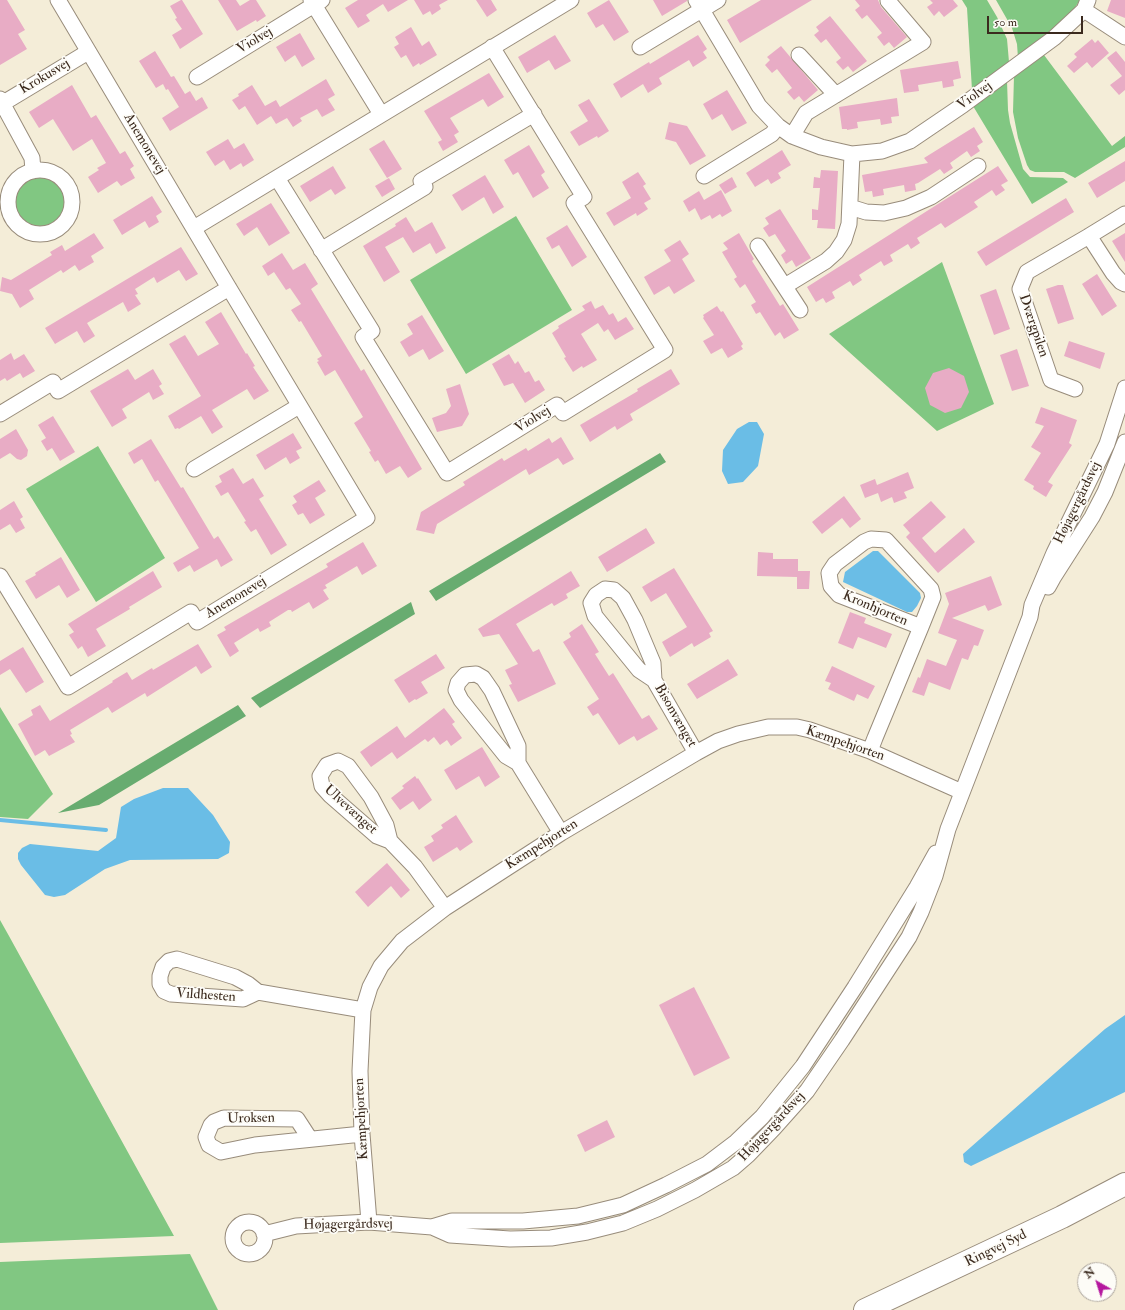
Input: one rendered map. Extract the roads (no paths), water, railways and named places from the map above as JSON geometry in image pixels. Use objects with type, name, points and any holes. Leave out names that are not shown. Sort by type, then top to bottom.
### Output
[{"type":"highway","name":"Ringvej Syd","points":[[865,1310],[1062,1217],[1125,1184]]},
{"type":"street","name":"Anemonevej","points":[[0,576],[68,687],[191,612],[197,622],[367,518],[58,0]]},
{"type":"street","points":[[194,228],[571,0]]},
{"type":"street","points":[[640,47],[699,5],[718,0]]},
{"type":"street","points":[[792,136],[806,113],[923,42],[888,1]]},
{"type":"street","name":"Violvej","points":[[196,77],[316,2],[381,114]]},
{"type":"street","name":"Violvej","points":[[699,5],[759,106],[778,126],[792,136],[821,147],[852,154],[882,151],[910,141],[964,105],[1054,38],[1086,5],[1125,36]]},
{"type":"street","name":"Violvej","points":[[277,178],[372,332],[363,337],[447,473],[557,405],[563,414],[665,350],[574,203],[584,197],[492,47]]},
{"type":"street","name":"Krokusvej","points":[[33,171],[32,158],[1,102],[88,52]]},
{"type":"street","points":[[800,55],[836,95]]},
{"type":"street","points":[[321,250],[425,187],[421,180],[534,114]]},
{"type":"street","points":[[704,176],[772,134],[778,126]]},
{"type":"street","points":[[785,286],[826,262],[836,252],[844,240],[850,224],[852,154]]},
{"type":"street","points":[[850,207],[866,212],[884,213],[906,208],[931,197],[978,166]]},
{"type":"street","points":[[44,170],[55,174],[64,180],[70,189],[73,200],[72,211],[67,221],[59,229],[49,234],[38,235],[28,233],[16,224],[9,210],[8,200],[16,181],[33,171],[44,170]]},
{"type":"street","name":"Dværgpilen","points":[[1075,389],[1051,380],[1020,289],[1027,272],[1125,214]]},
{"type":"street","points":[[1089,236],[1113,273],[1121,282],[1125,284]]},
{"type":"street","points":[[758,246],[800,310]]},
{"type":"street","points":[[0,414],[53,382],[58,391],[229,288]]},
{"type":"street","name":"Højagergårdsvej","points":[[264,1234],[296,1226],[369,1222],[432,1227],[450,1235],[510,1239],[551,1238],[586,1232],[623,1223],[657,1209],[695,1190],[733,1168],[748,1155],[807,1091],[909,937],[935,876],[948,829],[1030,617],[1032,605],[1050,561],[1106,444],[1124,394]]},
{"type":"street","points":[[194,469],[300,406]]},
{"type":"street","name":"Højagergårdsvej","points":[[1030,617],[1039,606],[1053,578],[1092,516],[1105,492],[1125,442]]},
{"type":"street","name":"Kronhjorten","points":[[870,750],[921,627],[933,597],[931,589],[886,540],[871,539],[864,542],[835,564],[829,572],[831,586],[839,595],[921,627]]},
{"type":"street","name":"Bisonvænget","points":[[654,680],[653,663],[635,620],[623,598],[614,590],[605,589],[596,595],[591,603],[595,616],[639,670],[654,680],[696,753]]},
{"type":"street","points":[[518,763],[518,746],[492,691],[483,678],[476,674],[465,674],[458,683],[456,690],[461,700],[506,756],[518,763],[561,833]]},
{"type":"street","name":"Kæmpehjorten","points":[[369,1222],[362,1134],[360,1071],[363,1010],[370,988],[381,966],[402,941],[445,908],[561,833],[696,753],[718,741],[738,734],[768,727],[797,727],[870,750],[962,792]]},
{"type":"street","name":"Ulvevænget","points":[[390,841],[386,825],[371,797],[348,766],[338,761],[327,764],[320,776],[322,786],[330,795],[377,836],[390,841],[415,867],[445,908]]},
{"type":"street","name":"Vildhesten","points":[[258,992],[243,999],[171,994],[164,990],[160,984],[160,976],[163,967],[169,962],[177,959],[235,977],[248,984],[258,992],[363,1010]]},
{"type":"street","name":"Uroksen","points":[[310,1139],[297,1119],[224,1118],[214,1122],[211,1125],[206,1137],[210,1145],[221,1152],[255,1145],[362,1134]]},
{"type":"water","points":[[749,422],[757,422],[764,434],[758,466],[743,482],[728,484],[722,471],[723,450],[737,429]]},
{"type":"water","points":[[873,551],[878,551],[920,593],[921,598],[912,612],[907,612],[843,582],[845,572]]},
{"type":"water","points":[[163,788],[188,788],[213,815],[230,842],[229,853],[218,859],[130,860],[105,869],[65,895],[54,897],[45,895],[21,865],[18,859],[18,853],[22,848],[30,844],[98,851],[116,838],[121,807],[134,799]]},
{"type":"water","points":[[1125,1015],[1125,1092],[971,1166],[964,1162],[963,1154],[1105,1029]]},
{"type":"waterway","points":[[0,820],[106,830]]}]
